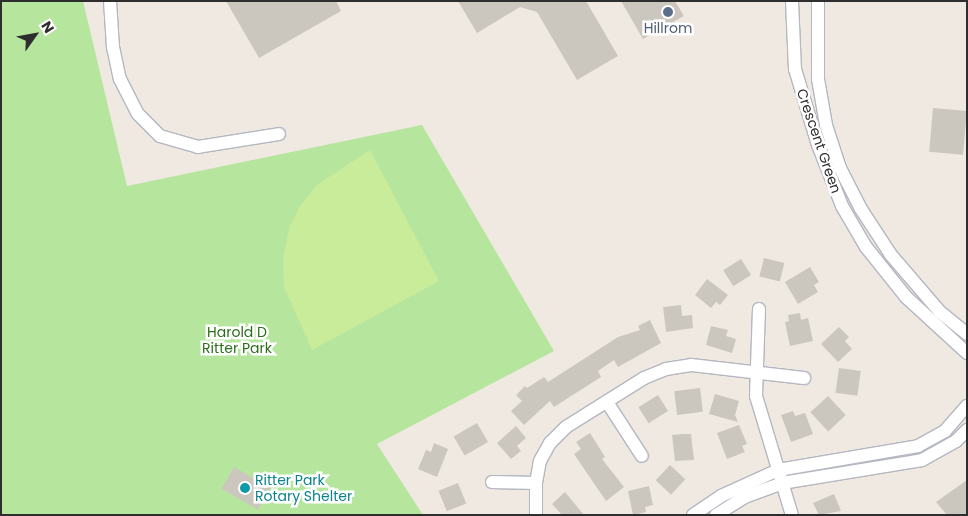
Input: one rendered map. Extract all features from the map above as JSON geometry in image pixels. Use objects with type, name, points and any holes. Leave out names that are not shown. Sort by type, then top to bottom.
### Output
[{"type":"street","points":[[110,1],[113,47],[120,79],[138,114],[160,136],[198,147],[279,134]]},
{"type":"street","name":"Crescent Green","points":[[792,1],[795,69],[818,145],[842,206],[866,247],[906,297],[967,353]]},
{"type":"street","name":"Crescent Green","points":[[818,1],[818,79],[826,125],[840,168],[861,209],[891,256],[940,312],[967,334]]},
{"type":"street","points":[[759,309],[756,396],[792,515]]},
{"type":"street","points":[[536,515],[536,483],[540,461],[550,442],[566,427],[644,378],[677,366],[804,378]]},
{"type":"street","points":[[607,402],[642,456]]},
{"type":"street","points":[[693,515],[721,496],[778,470],[918,446],[945,431],[967,406]]},
{"type":"street","points":[[716,515],[747,496],[782,483],[826,474],[905,466],[932,456],[967,430]]},
{"type":"street","points":[[492,482],[536,483]]},
{"type":"green space","name":"Harold D Ritter Park","points":[[1,1],[83,1],[127,186],[422,125],[554,351],[377,444],[423,515],[1,515]]},
{"type":"green space","points":[[370,150],[439,281],[312,350],[284,287],[283,260],[289,228],[300,206],[318,184]]},
{"type":"building","points":[[226,1],[336,1],[341,11],[259,58]]},
{"type":"building","points":[[458,1],[586,1],[618,56],[577,80],[537,12],[520,7],[477,33]]},
{"type":"building","points":[[621,1],[675,1],[684,16],[643,39]]},
{"type":"building","points":[[933,108],[967,111],[963,155],[929,152]]},
{"type":"building","points":[[764,258],[784,263],[780,282],[759,276]]},
{"type":"building","points":[[741,259],[751,275],[733,286],[723,270]]},
{"type":"building","points":[[810,267],[819,282],[814,285],[818,292],[798,304],[785,282]]},
{"type":"building","points":[[707,279],[728,295],[720,305],[716,302],[711,308],[695,295]]},
{"type":"building","points":[[681,305],[682,316],[692,315],[693,328],[666,332],[663,307]]},
{"type":"building","points":[[800,313],[801,320],[808,318],[813,341],[790,346],[785,322],[789,321],[788,315]]},
{"type":"building","points":[[650,320],[661,343],[618,367],[614,360],[598,371],[601,377],[554,407],[550,401],[524,425],[511,411],[522,401],[516,395],[525,386],[527,388],[544,377],[548,382],[618,337],[640,330],[638,326]]},
{"type":"building","points":[[711,326],[728,330],[726,336],[736,339],[732,353],[706,345]]},
{"type":"building","points":[[839,327],[849,337],[845,341],[852,349],[838,362],[821,344]]},
{"type":"building","points":[[839,368],[861,371],[857,396],[836,393]]},
{"type":"building","points":[[700,388],[703,412],[677,415],[674,391]]},
{"type":"building","points":[[715,394],[739,401],[735,415],[738,422],[709,414]]},
{"type":"building","points":[[658,395],[668,411],[649,423],[638,407]]},
{"type":"building","points":[[828,396],[846,415],[828,431],[810,412]]},
{"type":"building","points":[[793,411],[795,416],[805,413],[813,434],[791,442],[781,415]]},
{"type":"building","points":[[477,423],[488,442],[465,456],[454,436]]},
{"type":"building","points":[[739,425],[747,444],[742,446],[745,452],[727,459],[717,433]]},
{"type":"building","points":[[516,426],[526,438],[517,446],[521,451],[511,459],[497,443]]},
{"type":"building","points":[[590,433],[605,457],[602,459],[624,487],[606,501],[574,454],[581,449],[576,442]]},
{"type":"building","points":[[691,434],[694,460],[675,461],[672,435]]},
{"type":"building","points":[[434,443],[448,449],[437,477],[418,469],[426,450],[431,452]]},
{"type":"building","points":[[670,465],[685,479],[671,495],[656,480]]},
{"type":"building","name":"Ritter Park Rotary Shelter","points":[[234,467],[270,488],[258,510],[222,489]]},
{"type":"building","points":[[967,480],[967,515],[947,515],[936,502]]},
{"type":"building","points":[[458,483],[466,503],[447,511],[439,491]]},
{"type":"building","points":[[649,486],[653,505],[645,507],[646,512],[633,515],[628,491]]},
{"type":"building","points":[[565,492],[584,515],[562,515],[552,504]]},
{"type":"building","points":[[834,494],[841,511],[819,515],[813,503]]},
{"type":"place","name":"Hillrom","points":[[668,12]]},
{"type":"place","name":"Ritter Park Rotary Shelter","points":[[245,488]]}]
